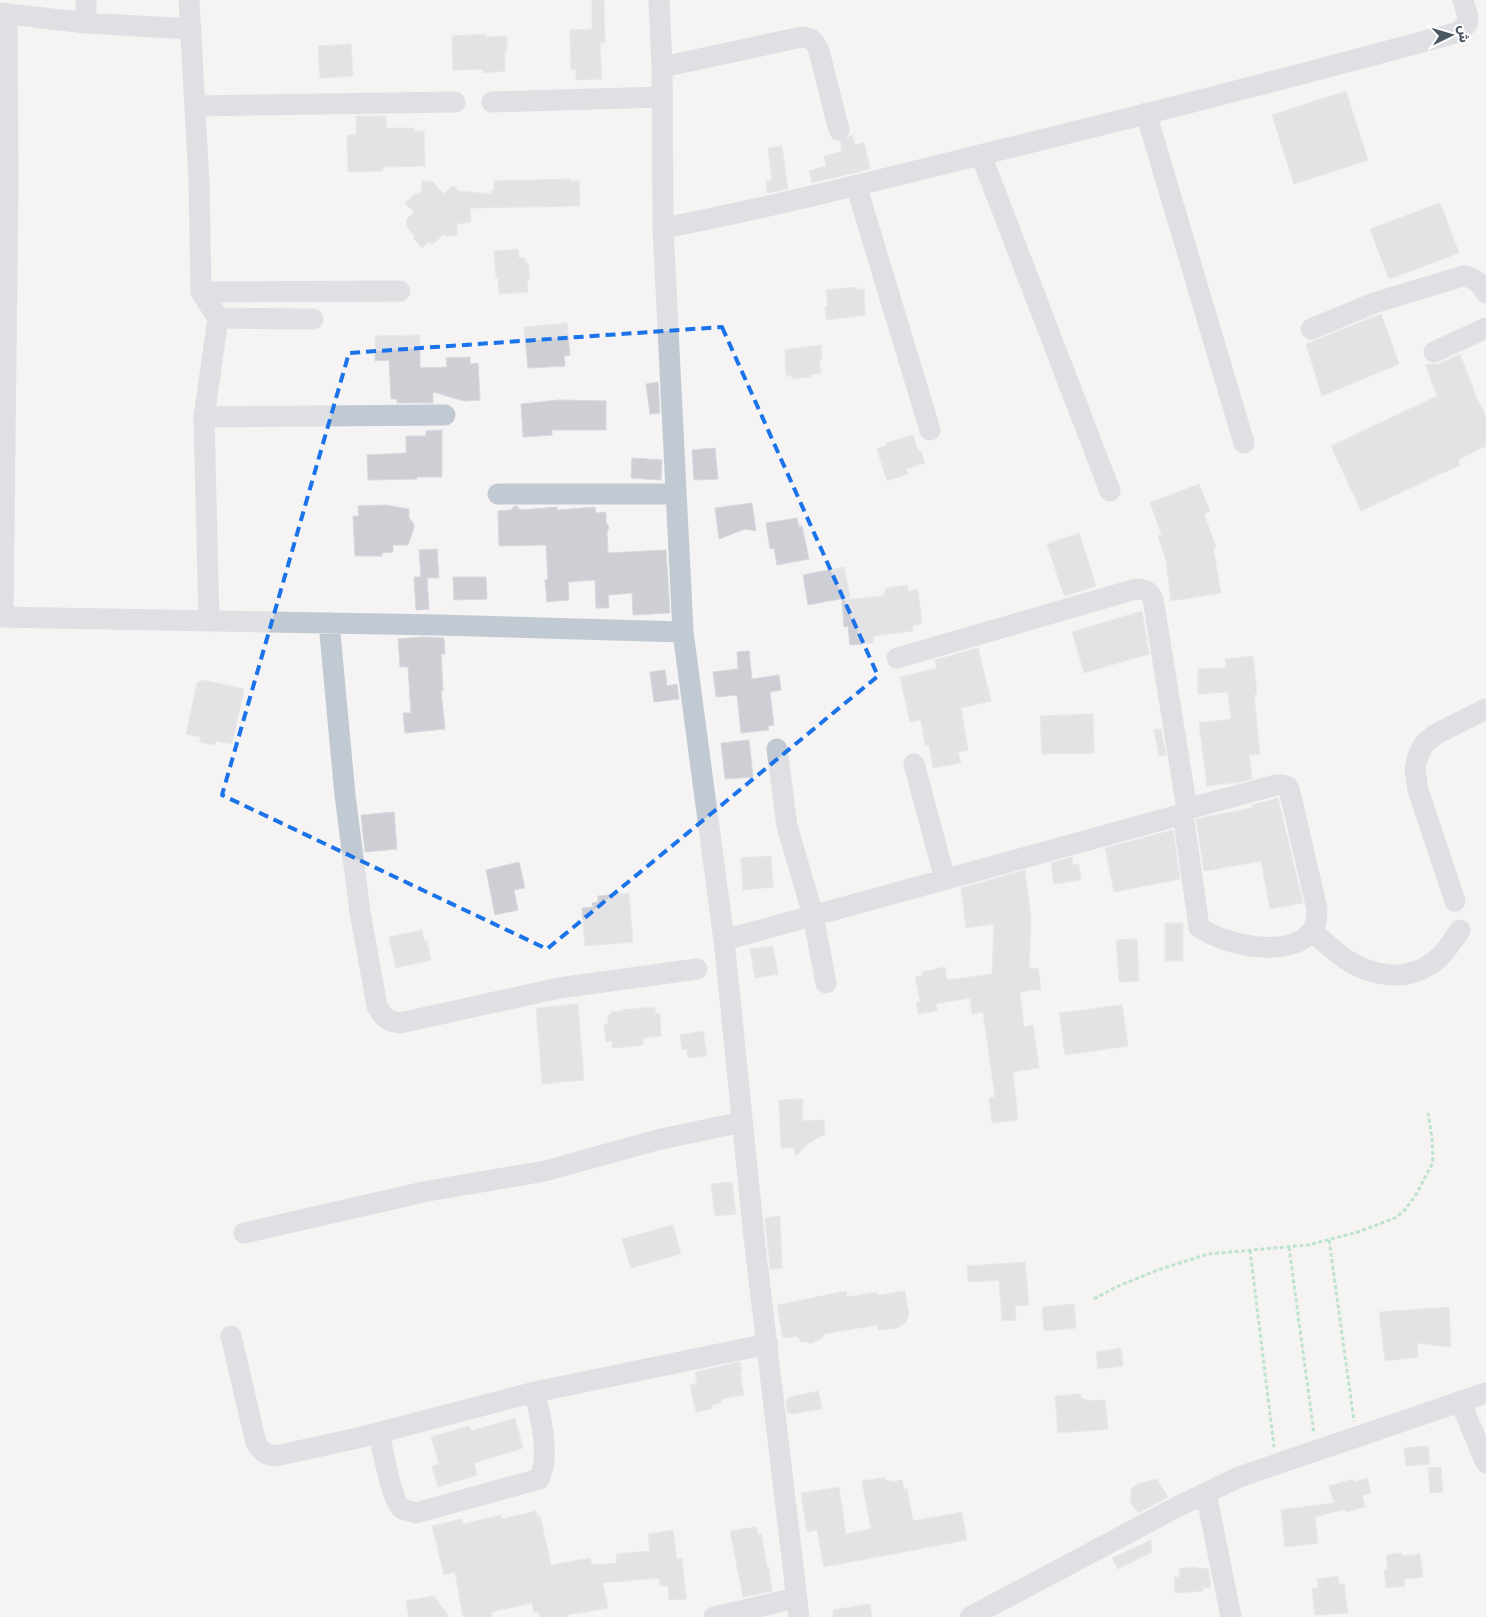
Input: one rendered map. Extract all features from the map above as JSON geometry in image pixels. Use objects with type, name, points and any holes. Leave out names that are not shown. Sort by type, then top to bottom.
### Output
[{"type":"street","points":[[86,0],[86,23]]},
{"type":"street","points":[[189,0],[195,106],[201,292],[218,318],[204,417],[208,622]]},
{"type":"street","points":[[659,0],[662,67],[663,228],[683,632],[724,940],[742,1122],[797,1608],[714,1617]]},
{"type":"street","points":[[663,228],[740,213],[981,155],[1341,64],[1459,32],[1467,24],[1468,17],[1463,0]]},
{"type":"street","points":[[191,29],[86,23],[3,14],[8,229],[1,617],[683,632]]},
{"type":"street","points":[[662,67],[802,37],[810,38],[816,42],[820,51],[839,130]]},
{"type":"street","points":[[492,102],[662,97]]},
{"type":"street","points":[[195,106],[455,102]]},
{"type":"street","points":[[1146,113],[1244,443]]},
{"type":"street","points":[[981,155],[1110,491]]},
{"type":"street","points":[[856,185],[930,430]]},
{"type":"street","points":[[1311,329],[1374,303],[1463,276],[1470,276],[1478,281],[1486,293]]},
{"type":"street","points":[[201,292],[400,291]]},
{"type":"street","points":[[218,318],[313,319]]},
{"type":"street","points":[[1434,352],[1486,328]]},
{"type":"street","points":[[204,417],[445,415]]},
{"type":"street","points":[[498,494],[676,494]]},
{"type":"street","points":[[724,940],[1185,812],[1276,785],[1288,787],[1318,909],[1317,921],[1312,931],[1301,940],[1280,947],[1258,947],[1230,942],[1207,933],[1199,927],[1185,812],[1153,599],[1144,589],[1136,589],[897,658]]},
{"type":"street","points":[[329,623],[345,795],[360,912],[377,1006],[382,1016],[390,1022],[400,1023],[559,988],[698,969]]},
{"type":"street","points":[[1455,901],[1418,790],[1415,769],[1420,751],[1436,734],[1486,709]]},
{"type":"street","points":[[777,749],[787,826],[813,915],[826,983]]},
{"type":"street","points":[[914,764],[945,879]]},
{"type":"street","points":[[1312,931],[1346,960],[1363,969],[1380,975],[1396,975],[1421,970],[1432,964],[1445,951],[1460,930]]},
{"type":"street","points":[[244,1233],[428,1191],[545,1171],[657,1140],[742,1122]]},
{"type":"street","points":[[231,1336],[256,1443],[268,1455],[276,1456],[379,1433],[535,1392],[768,1344]]},
{"type":"street","points":[[379,1433],[397,1503],[402,1509],[416,1513],[539,1479],[543,1471],[545,1456],[535,1392]]},
{"type":"street","points":[[970,1617],[1149,1522],[1240,1477],[1276,1463],[1486,1393]]},
{"type":"street","points":[[1460,1401],[1486,1463]]},
{"type":"street","points":[[1206,1494],[1231,1617]]},
{"type":"path","points":[[1094,1299],[1116,1287],[1176,1263],[1208,1254],[1289,1247],[1329,1240],[1383,1224],[1395,1218],[1405,1210],[1418,1193],[1433,1162],[1428,1113]]},
{"type":"path","points":[[1329,1240],[1354,1422]]},
{"type":"path","points":[[1289,1247],[1314,1436]]},
{"type":"path","points":[[1250,1250],[1275,1452]]},
{"type":"highlighted area","points":[[722,327],[878,676],[547,949],[222,795],[349,353]]},
{"type":"building","points":[[592,0],[604,0],[605,43],[600,43],[602,79],[576,80],[576,70],[571,70],[570,30],[592,29]]},
{"type":"building","points":[[486,34],[486,37],[507,36],[505,71],[483,73],[483,69],[453,70],[452,36]]},
{"type":"building","points":[[351,44],[353,76],[320,78],[318,46]]},
{"type":"building","points":[[1346,91],[1368,160],[1294,184],[1272,115]]},
{"type":"building","points":[[356,116],[386,116],[386,128],[414,128],[414,131],[424,131],[425,166],[383,167],[383,171],[348,172],[347,135],[356,135]]},
{"type":"building","points":[[852,135],[855,145],[864,143],[870,169],[812,183],[809,171],[826,166],[824,156],[842,151],[840,142]]},
{"type":"building","points":[[782,146],[788,189],[767,193],[766,181],[772,180],[768,148]]},
{"type":"building","points":[[570,179],[570,181],[579,181],[580,206],[470,208],[471,222],[457,224],[457,235],[446,236],[444,234],[432,245],[429,242],[422,248],[413,238],[415,236],[408,228],[406,220],[414,212],[405,203],[421,192],[422,181],[433,182],[443,194],[453,186],[459,191],[491,194],[491,191],[494,191],[494,181]]},
{"type":"building","points":[[1440,203],[1459,253],[1389,279],[1370,229]]},
{"type":"building","points":[[518,249],[519,258],[525,258],[525,263],[528,263],[530,279],[527,279],[528,292],[499,294],[494,251]]},
{"type":"building","points":[[857,287],[857,290],[864,289],[865,315],[827,320],[825,307],[828,306],[826,290]]},
{"type":"building","points":[[1381,314],[1399,364],[1322,396],[1306,344]]},
{"type":"building","points":[[567,323],[570,355],[564,356],[565,366],[528,368],[524,327]]},
{"type":"building","points":[[420,335],[420,368],[447,367],[446,358],[470,357],[470,364],[478,363],[480,400],[464,401],[433,392],[433,403],[397,403],[397,399],[391,399],[389,360],[375,361],[375,336]]},
{"type":"building","points":[[821,345],[822,359],[819,359],[821,373],[810,375],[811,377],[792,379],[791,375],[786,376],[785,350]]},
{"type":"building","points":[[1460,354],[1486,417],[1486,446],[1458,460],[1460,465],[1361,511],[1331,446],[1437,396],[1425,364],[1439,364]]},
{"type":"building","points":[[658,382],[660,413],[650,414],[646,384]]},
{"type":"building","points":[[559,400],[606,401],[606,430],[552,430],[552,435],[523,437],[521,404]]},
{"type":"building","points":[[442,430],[442,477],[368,480],[367,455],[406,453],[406,436],[426,436],[426,431]]},
{"type":"building","points":[[913,435],[918,451],[921,451],[925,463],[906,469],[908,474],[887,481],[877,449],[887,445],[886,443]]},
{"type":"building","points":[[715,448],[718,479],[694,480],[692,450]]},
{"type":"building","points":[[632,458],[662,460],[661,480],[631,478]]},
{"type":"building","points":[[1199,484],[1210,511],[1204,514],[1216,547],[1213,548],[1221,593],[1171,601],[1166,560],[1158,536],[1162,535],[1150,503]]},
{"type":"building","points":[[752,503],[756,531],[745,529],[719,539],[715,508]]},
{"type":"building","points":[[386,505],[409,509],[409,518],[414,524],[414,528],[408,545],[393,545],[393,552],[382,553],[382,556],[355,556],[353,516],[359,516],[358,506]]},
{"type":"building","points":[[514,506],[517,506],[520,510],[557,507],[557,510],[595,507],[596,513],[606,512],[606,522],[609,527],[607,532],[608,553],[666,550],[670,613],[633,615],[632,593],[608,595],[609,608],[596,608],[595,580],[568,582],[569,600],[547,602],[545,580],[548,579],[546,545],[499,546],[498,511],[511,510]]},
{"type":"building","points":[[797,518],[799,527],[802,526],[809,559],[777,565],[774,548],[770,549],[766,523]]},
{"type":"building","points":[[1079,533],[1096,586],[1064,596],[1047,544]]},
{"type":"building","points":[[437,549],[439,578],[427,578],[429,609],[416,610],[414,577],[421,577],[419,550]]},
{"type":"building","points":[[844,567],[850,597],[808,605],[803,575]]},
{"type":"building","points":[[453,577],[486,577],[487,599],[454,600]]},
{"type":"building","points":[[907,585],[908,591],[918,589],[922,624],[912,626],[913,631],[873,636],[874,643],[850,645],[848,626],[844,627],[842,600],[884,596],[886,588]]},
{"type":"building","points":[[1142,611],[1149,654],[1084,673],[1072,632]]},
{"type":"building","points":[[444,638],[445,654],[441,654],[443,691],[441,691],[445,729],[405,733],[403,713],[411,713],[408,667],[400,667],[398,639]]},
{"type":"building","points":[[978,648],[991,701],[961,708],[968,750],[958,752],[961,763],[933,768],[929,745],[925,746],[921,720],[910,722],[900,677],[937,668],[935,660]]},
{"type":"building","points":[[749,651],[752,679],[779,675],[781,690],[770,692],[774,725],[768,726],[769,730],[741,733],[737,695],[716,697],[713,672],[738,669],[737,652]]},
{"type":"building","points":[[1253,656],[1257,694],[1254,695],[1260,754],[1249,755],[1252,779],[1207,786],[1199,723],[1231,719],[1228,692],[1198,694],[1198,669],[1226,668],[1225,659]]},
{"type":"building","points":[[665,670],[667,686],[677,684],[679,699],[654,702],[650,672]]},
{"type":"building","points":[[203,680],[244,689],[232,744],[216,741],[215,745],[200,742],[201,737],[186,734],[197,683]]},
{"type":"building","points":[[1093,714],[1094,753],[1042,754],[1040,716]]},
{"type":"building","points":[[1161,729],[1166,755],[1159,756],[1154,730]]},
{"type":"building","points":[[749,740],[753,777],[725,779],[721,743]]},
{"type":"building","points":[[1278,798],[1303,903],[1270,909],[1261,861],[1204,871],[1196,819],[1252,808],[1251,805]]},
{"type":"building","points":[[394,812],[397,849],[365,852],[361,815]]},
{"type":"building","points":[[1173,830],[1180,879],[1114,892],[1105,848]]},
{"type":"building","points":[[771,856],[773,887],[743,890],[741,858]]},
{"type":"building","points":[[1072,857],[1073,865],[1079,864],[1081,880],[1054,884],[1051,863]]},
{"type":"building","points":[[519,862],[525,888],[514,890],[518,910],[495,915],[486,870]]},
{"type":"building","points":[[1025,870],[1031,919],[1029,969],[1038,968],[1041,989],[1020,992],[1024,1027],[1033,1025],[1039,1068],[1013,1072],[1018,1120],[992,1123],[989,1098],[995,1097],[983,1012],[972,1014],[970,998],[936,1004],[937,1011],[918,1014],[916,1002],[920,1001],[915,977],[922,976],[922,972],[945,967],[947,980],[992,974],[994,924],[966,928],[961,888]]},
{"type":"building","points":[[629,893],[633,942],[585,946],[582,908],[593,907],[592,903],[598,902],[598,896]]},
{"type":"building","points":[[1165,923],[1183,923],[1183,961],[1165,961]]},
{"type":"building","points":[[422,930],[424,941],[427,941],[431,960],[396,968],[389,937]]},
{"type":"building","points":[[1137,939],[1139,981],[1119,982],[1116,940]]},
{"type":"building","points":[[773,946],[778,974],[755,978],[750,949]]},
{"type":"building","points":[[578,1004],[584,1080],[542,1084],[536,1008]]},
{"type":"building","points":[[1122,1005],[1128,1046],[1065,1055],[1059,1013]]},
{"type":"building","points":[[655,1007],[655,1014],[660,1013],[661,1036],[643,1038],[643,1045],[625,1047],[612,1048],[612,1041],[606,1042],[604,1024],[608,1024],[608,1015],[611,1012],[622,1011],[623,1013],[622,1010]]},
{"type":"building","points":[[703,1031],[707,1056],[688,1058],[687,1049],[682,1050],[680,1035]]},
{"type":"building","points":[[803,1099],[802,1121],[824,1120],[825,1134],[807,1144],[796,1156],[794,1148],[781,1148],[779,1100]]},
{"type":"building","points":[[732,1182],[736,1214],[715,1216],[711,1184]]},
{"type":"building","points":[[780,1216],[782,1268],[770,1269],[765,1218]]},
{"type":"building","points":[[673,1225],[681,1254],[631,1268],[622,1239]]},
{"type":"building","points":[[1025,1262],[1029,1305],[1015,1306],[1016,1320],[1002,1321],[999,1280],[968,1282],[967,1266]]},
{"type":"building","points":[[846,1291],[847,1297],[877,1292],[878,1295],[905,1291],[909,1314],[906,1322],[898,1328],[878,1330],[877,1325],[824,1334],[822,1338],[812,1343],[801,1342],[797,1336],[783,1338],[777,1305]]},
{"type":"building","points":[[1074,1304],[1076,1328],[1044,1331],[1042,1307]]},
{"type":"building","points":[[1449,1307],[1451,1347],[1417,1343],[1418,1357],[1385,1361],[1379,1312]]},
{"type":"building","points":[[1121,1348],[1123,1366],[1098,1369],[1096,1352]]},
{"type":"building","points":[[740,1362],[744,1395],[721,1399],[722,1403],[712,1405],[712,1409],[696,1412],[690,1385],[697,1384],[695,1372]]},
{"type":"building","points":[[818,1391],[822,1409],[792,1414],[787,1412],[786,1401],[790,1397]]},
{"type":"building","points":[[1080,1394],[1081,1399],[1085,1399],[1085,1401],[1105,1400],[1108,1429],[1058,1433],[1055,1396]]},
{"type":"building","points":[[515,1418],[523,1448],[474,1463],[477,1475],[438,1487],[432,1466],[439,1464],[431,1437],[469,1426],[471,1431]]},
{"type":"building","points":[[1428,1446],[1430,1464],[1406,1466],[1404,1448]]},
{"type":"building","points":[[1441,1467],[1443,1492],[1430,1493],[1428,1468]]},
{"type":"building","points":[[881,1478],[891,1482],[902,1480],[904,1489],[907,1489],[913,1521],[962,1512],[967,1540],[824,1567],[817,1530],[807,1532],[801,1493],[839,1487],[846,1534],[871,1529],[862,1481]]},
{"type":"building","points":[[1367,1478],[1371,1493],[1362,1496],[1365,1507],[1346,1512],[1345,1509],[1315,1517],[1318,1543],[1285,1547],[1281,1510],[1334,1503],[1329,1486],[1353,1479],[1354,1482]]},
{"type":"building","points":[[1157,1479],[1168,1497],[1138,1513],[1130,1501],[1132,1488],[1137,1484]]},
{"type":"building","points":[[536,1511],[537,1516],[540,1516],[551,1565],[590,1558],[592,1565],[617,1563],[616,1554],[650,1551],[648,1534],[673,1530],[677,1559],[682,1558],[686,1599],[669,1600],[668,1586],[660,1586],[659,1578],[603,1583],[608,1608],[567,1615],[567,1617],[540,1617],[539,1612],[534,1613],[532,1603],[491,1612],[492,1617],[463,1617],[455,1572],[444,1575],[432,1526],[462,1519],[463,1524],[501,1515],[502,1519]]},
{"type":"building","points":[[756,1527],[758,1535],[761,1534],[767,1567],[769,1567],[772,1591],[743,1597],[730,1531]]},
{"type":"building","points":[[1151,1540],[1152,1552],[1118,1569],[1112,1558]]},
{"type":"building","points":[[1401,1553],[1402,1556],[1420,1554],[1423,1577],[1404,1579],[1405,1586],[1386,1588],[1384,1570],[1388,1570],[1386,1555]]},
{"type":"building","points":[[1197,1567],[1197,1569],[1208,1568],[1211,1587],[1203,1588],[1203,1591],[1175,1593],[1174,1577],[1180,1577],[1179,1569]]},
{"type":"building","points":[[1338,1576],[1339,1584],[1344,1584],[1348,1613],[1315,1615],[1312,1589],[1318,1588],[1317,1579]]},
{"type":"building","points":[[434,1596],[449,1617],[409,1617],[406,1601]]},
{"type":"building","points":[[870,1604],[872,1617],[833,1617],[833,1610]]}]
